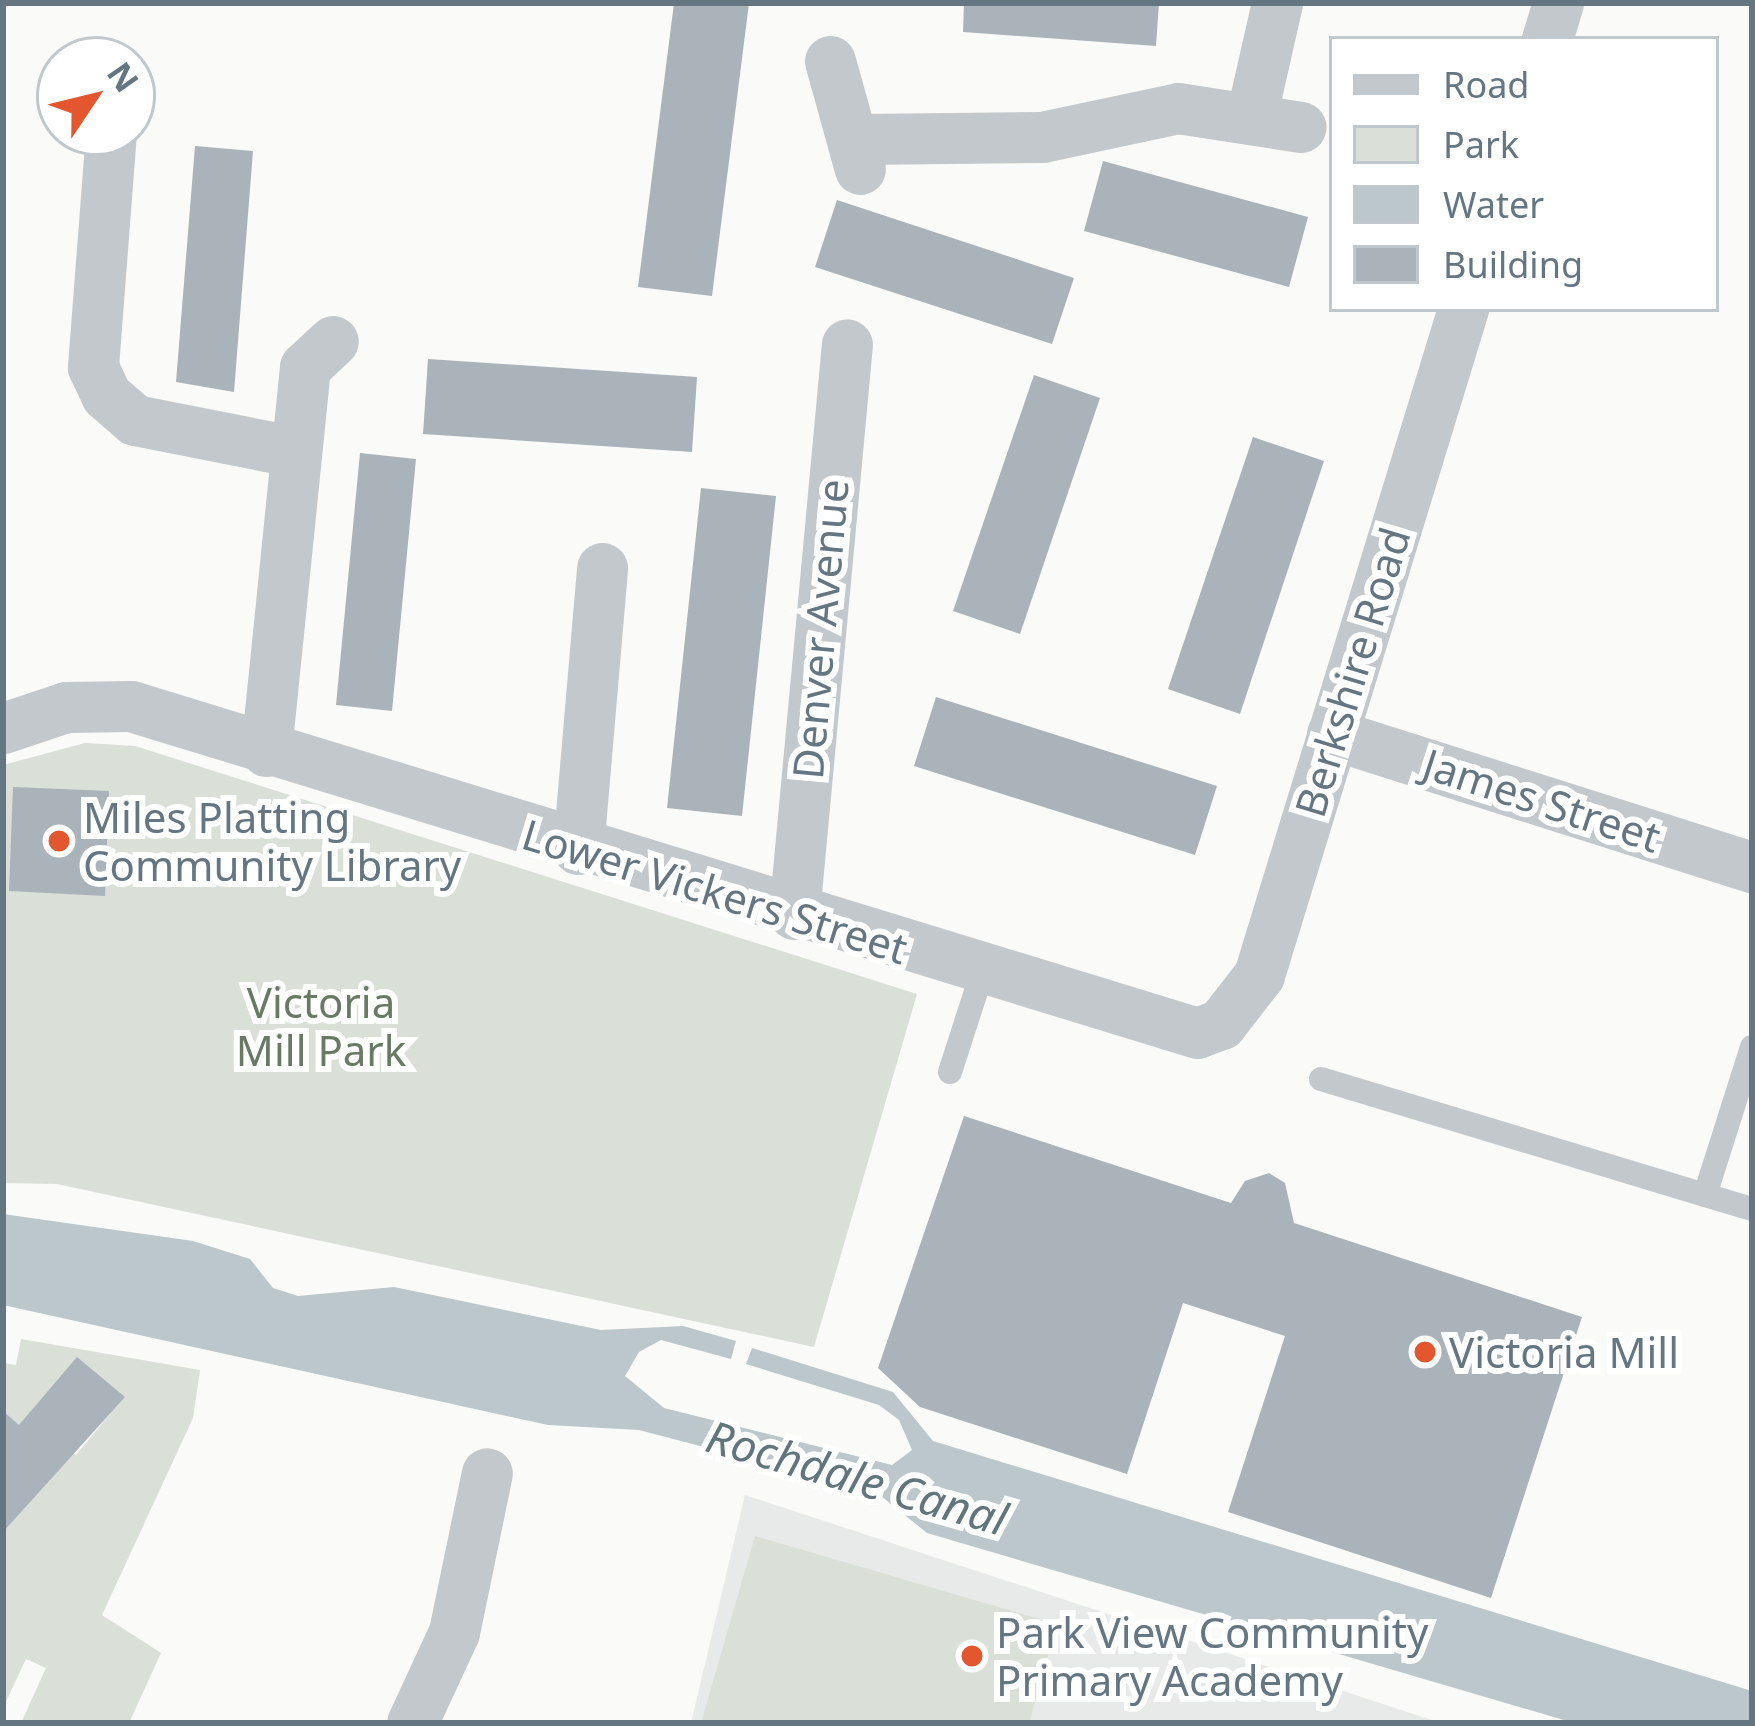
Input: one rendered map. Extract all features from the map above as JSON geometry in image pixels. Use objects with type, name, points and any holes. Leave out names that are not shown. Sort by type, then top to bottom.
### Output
[{"type":"street","points":[[1252,113],[1277,3]]},
{"type":"street","points":[[1548,36],[1558,3]]},
{"type":"street","points":[[830,61],[860,156],[1019,139],[1178,108],[1252,113],[1301,127]]},
{"type":"street","points":[[109,156],[93,368],[106,395],[135,420],[296,452]]},
{"type":"street","name":"Berkshire Road","points":[[1221,1024],[1259,974],[1462,312]]},
{"type":"street","points":[[266,752],[305,367],[333,341]]},
{"type":"street","name":"Denver Avenue","points":[[794,914],[847,344]]},
{"type":"street","points":[[578,849],[602,568]]},
{"type":"street","name":"Lower Vickers Street","points":[[3,728],[66,707],[130,706],[1174,1033],[1221,1024]]},
{"type":"street","name":"James Street","points":[[1332,734],[1752,867]]},
{"type":"street","points":[[412,1723],[454,1632],[487,1473]]},
{"type":"lane","points":[[950,1072],[982,973]]},
{"type":"lane","points":[[1705,1195],[1752,1047]]},
{"type":"lane","points":[[1321,1079],[1752,1209]]},
{"type":"shaded area","name":"Park View Community Primary Academy","points":[[745,1495],[1441,1723],[691,1723]]},
{"type":"green space","name":"Victoria Mill Park","points":[[85,743],[135,746],[917,994],[814,1347],[57,1184],[3,1183],[3,765]]},
{"type":"green space","points":[[21,1339],[200,1370],[193,1418],[102,1615],[161,1653],[129,1723],[21,1723],[46,1668],[26,1659],[3,1708],[3,1516],[63,1464],[17,1423],[3,1437],[3,1363],[16,1365]],"holes":[[[124,1397],[76,1455],[28,1416]]]},
{"type":"green space","points":[[755,1536],[1057,1624],[1029,1723],[701,1723]]},
{"type":"water","name":"Rochdale Canal","points":[[3,1214],[193,1241],[250,1259],[273,1288],[298,1296],[394,1287],[601,1330],[683,1326],[736,1341],[731,1359],[661,1340],[639,1352],[625,1376],[664,1408],[892,1465],[912,1450],[899,1420],[879,1405],[746,1364],[752,1348],[893,1392],[933,1441],[1752,1691],[1752,1723],[1574,1723],[927,1533],[876,1492],[639,1430],[548,1425],[3,1305]]},
{"type":"building","points":[[674,3],[749,3],[712,296],[638,287]]},
{"type":"building","points":[[964,3],[1159,3],[1156,46],[963,32]]},
{"type":"building","points":[[195,146],[253,151],[234,392],[176,382]]},
{"type":"building","points":[[1103,161],[1308,217],[1289,287],[1084,231]]},
{"type":"building","points":[[837,200],[1074,278],[1052,344],[815,267]]},
{"type":"building","points":[[428,359],[697,377],[692,452],[423,434]]},
{"type":"building","points":[[1034,375],[1100,398],[1020,634],[953,611]]},
{"type":"building","points":[[1253,437],[1324,461],[1240,714],[1168,689]]},
{"type":"building","points":[[360,453],[416,459],[392,711],[336,705]]},
{"type":"building","points":[[701,488],[776,496],[742,816],[667,808]]},
{"type":"building","points":[[936,697],[1217,786],[1195,855],[914,766]]},
{"type":"building","name":"Miles Platting Community Library","points":[[13,787],[109,791],[105,896],[9,891]]},
{"type":"building","name":"Victoria Mill","points":[[964,1116],[1231,1203],[1245,1181],[1269,1173],[1285,1183],[1294,1223],[1582,1317],[1491,1598],[1228,1512],[1285,1336],[1183,1303],[1127,1474],[920,1407],[878,1368]]},
{"type":"building","points":[[77,1357],[125,1397],[3,1532],[3,1411],[19,1425]]},
{"type":"place","name":"Miles Platting Community Library","points":[[59,841]]},
{"type":"place","name":"Victoria Mill","points":[[1425,1352]]},
{"type":"place","name":"Park View Community Primary Academy","points":[[972,1656]]}]
